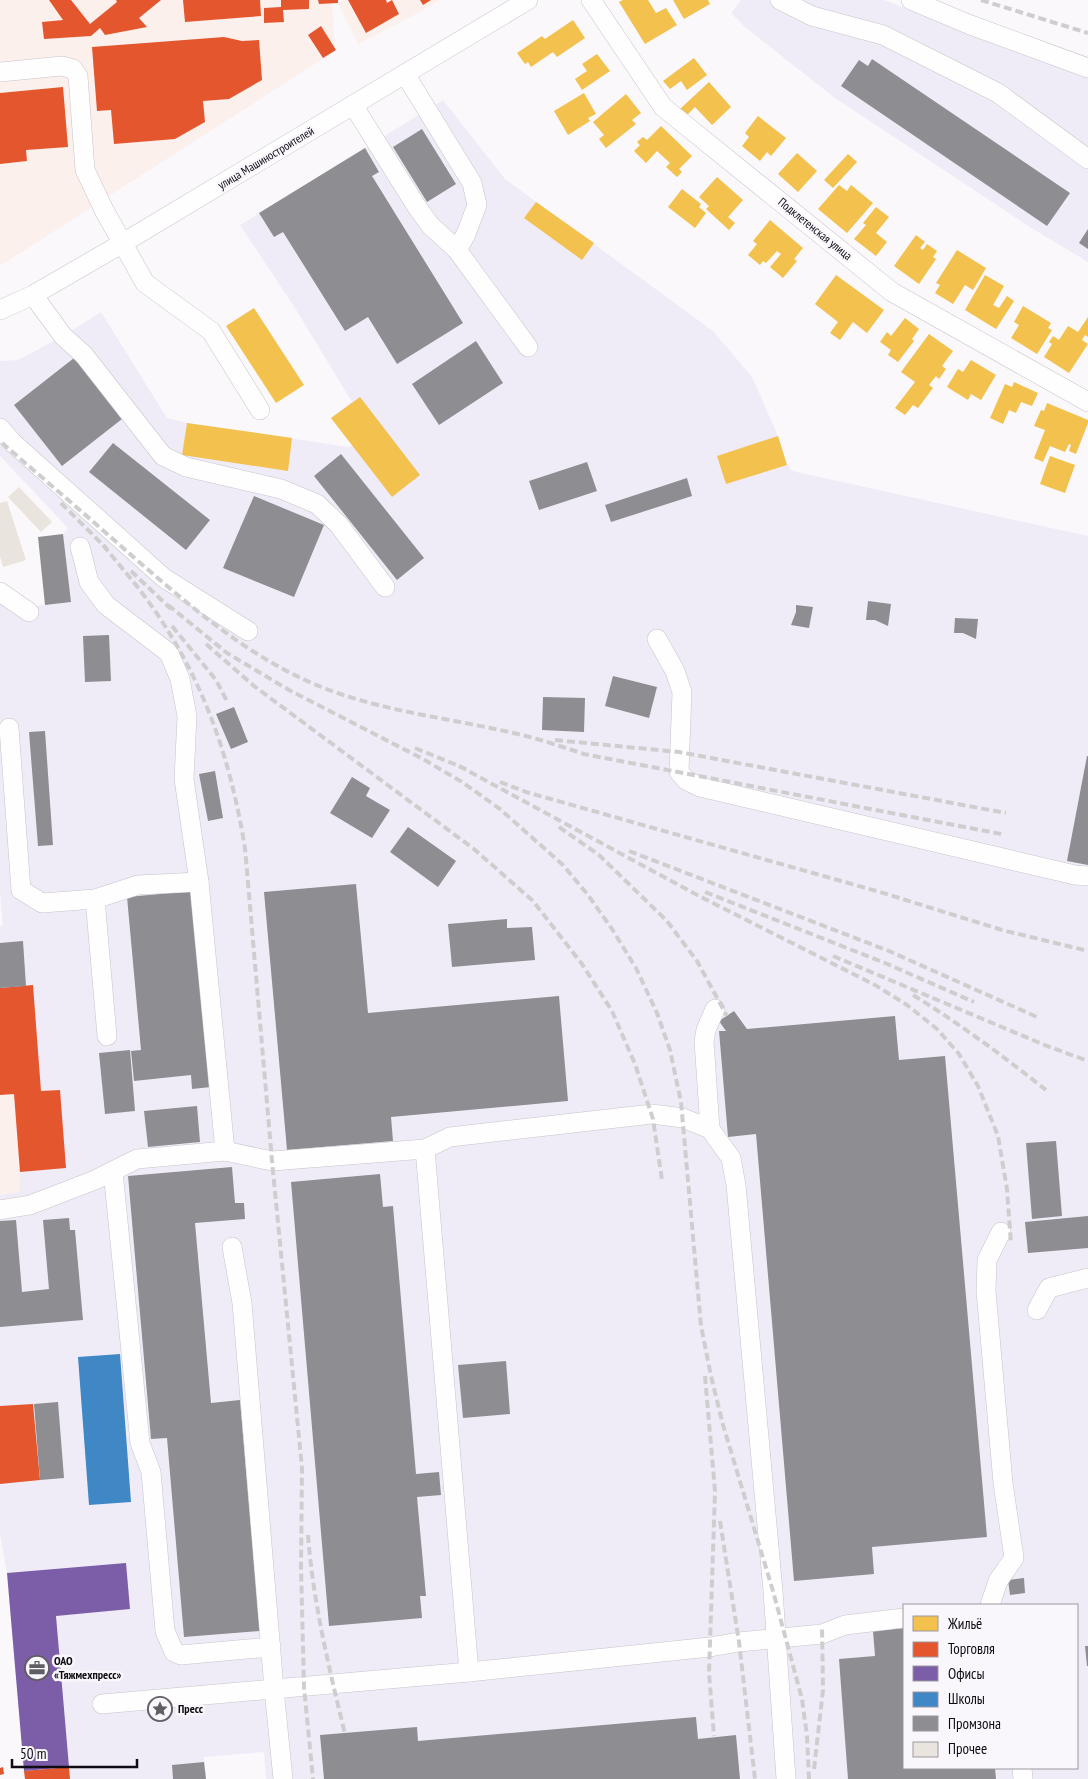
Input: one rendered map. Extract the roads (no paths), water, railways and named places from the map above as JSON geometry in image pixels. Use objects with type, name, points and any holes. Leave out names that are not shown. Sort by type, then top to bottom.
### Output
[{"type":"street","name":"улица Машиностроителей","points":[[0,310],[34,295],[124,243],[528,0]]},
{"type":"street","name":"Подклетенская улица","points":[[591,0],[663,107],[892,292],[1088,402]]},
{"type":"street","points":[[780,0],[812,16],[883,35],[998,93],[1088,159]]},
{"type":"street","points":[[911,0],[968,24],[1088,68]]},
{"type":"street","points":[[0,72],[62,66],[74,68],[78,76],[85,170],[97,196],[145,283],[211,331],[260,410]]},
{"type":"street","points":[[406,74],[472,183],[477,205],[466,234],[457,250]]},
{"type":"street","points":[[353,105],[430,225],[457,250],[528,347]]},
{"type":"street","points":[[34,295],[59,330],[84,355],[163,456],[186,467],[281,489],[316,504],[339,525],[385,587]]},
{"type":"street","points":[[0,428],[12,442],[164,578],[248,631]]},
{"type":"street","points":[[80,546],[89,582],[106,605],[169,653],[180,679],[187,716],[184,779],[199,882],[224,1152]]},
{"type":"street","points":[[0,592],[29,612]]},
{"type":"street","points":[[657,639],[675,671],[682,692],[679,772],[686,780],[700,787],[1075,876],[1088,876]]},
{"type":"street","points":[[9,728],[21,890],[42,904],[95,899],[138,885],[199,882]]},
{"type":"street","points":[[95,899],[107,1036]]},
{"type":"street","points":[[710,1129],[704,1041],[714,1009]]},
{"type":"street","points":[[0,1210],[30,1205],[95,1180],[137,1159],[224,1152],[272,1161],[425,1149],[450,1137],[652,1114],[683,1118],[710,1129],[731,1158],[736,1185],[776,1638],[786,1779]]},
{"type":"street","points":[[425,1149],[469,1672]]},
{"type":"street","points":[[113,1171],[140,1443],[151,1472],[166,1631],[174,1652],[181,1655],[271,1647]]},
{"type":"street","points":[[990,1604],[998,1581],[1014,1558],[1003,1483],[986,1291],[987,1260],[1001,1232]]},
{"type":"street","points":[[232,1247],[242,1304],[283,1779]]},
{"type":"street","points":[[1037,1310],[1049,1288],[1088,1278]]},
{"type":"street","points":[[102,1704],[469,1672],[710,1648],[776,1638],[822,1634],[846,1625],[903,1618]]},
{"type":"railway","points":[[981,0],[1088,33]]},
{"type":"railway","points":[[2,443],[199,613],[274,664],[329,690],[403,711],[530,737],[584,754],[1001,834]]},
{"type":"railway","points":[[61,503],[107,549]]},
{"type":"railway","points":[[103,545],[153,608],[187,664],[201,693],[213,722],[232,783],[245,848],[272,1161],[302,1468],[301,1567],[304,1687],[313,1779]]},
{"type":"railway","points":[[131,571],[171,609]]},
{"type":"railway","points":[[168,605],[227,653],[289,690],[423,759],[462,782],[500,809],[563,865],[588,895],[636,968],[657,1013],[670,1050],[681,1102],[701,1326],[723,1425],[773,1591],[802,1699],[807,1736],[809,1779]]},
{"type":"railway","points":[[172,626],[216,680],[228,703]]},
{"type":"railway","points":[[206,644],[254,686],[474,849],[533,901],[582,964],[612,1011],[635,1064],[653,1119],[662,1180]]},
{"type":"railway","points":[[555,740],[679,752],[1006,813]]},
{"type":"railway","points":[[415,748],[466,769]]},
{"type":"railway","points":[[459,766],[699,896],[875,985],[907,1005],[937,1029],[959,1054],[978,1086],[998,1136],[1007,1189],[1011,1244]]},
{"type":"railway","points":[[500,782],[526,792],[880,892],[1002,930],[1088,951]]},
{"type":"railway","points":[[559,827],[599,855],[667,921],[697,961],[727,1016]]},
{"type":"railway","points":[[629,851],[889,951],[1037,1017]]},
{"type":"railway","points":[[705,892],[885,963],[974,1002]]},
{"type":"railway","points":[[833,956],[1047,1046],[1088,1061]]},
{"type":"railway","points":[[913,995],[948,1017],[1046,1090]]},
{"type":"railway","points":[[705,1376],[715,1491],[709,1673],[714,1736]]},
{"type":"railway","points":[[720,1521],[739,1642],[755,1779]]},
{"type":"railway","points":[[308,1535],[318,1610],[345,1734]]},
{"type":"railway","points":[[814,1769],[823,1690],[822,1626]]},
{"type":"place","name":"ОАО «Тяжмехпресс»","points":[[37,1668]]},
{"type":"place","name":"Пресс","points":[[160,1709]]}]
